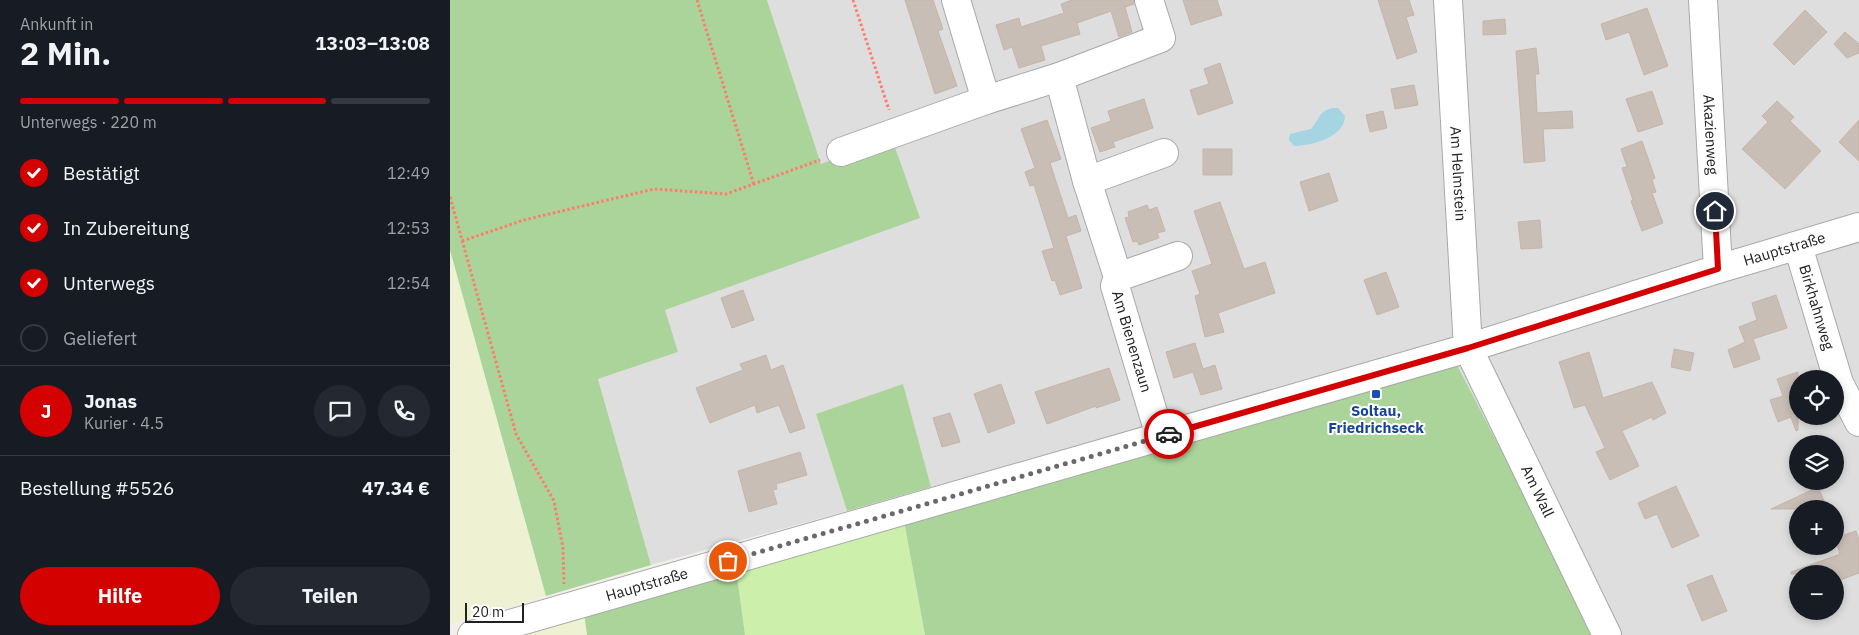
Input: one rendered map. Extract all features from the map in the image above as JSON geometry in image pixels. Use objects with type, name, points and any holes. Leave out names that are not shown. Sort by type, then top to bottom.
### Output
[{"type":"street","points":[[956,0],[986,100]]},
{"type":"street","points":[[841,152],[986,100],[1059,77],[1161,38],[1149,0]]},
{"type":"street","name":"Am Helmstein","points":[[1448,0],[1468,348]]},
{"type":"street","name":"Akazienweg","points":[[1703,0],[1718,269]]},
{"type":"street","name":"Am Bienenzaun","points":[[1059,77],[1087,181],[1118,277],[1116,286],[1160,436]]},
{"type":"street","points":[[1087,181],[1164,153]]},
{"type":"street","name":"Hauptstraße","points":[[472,635],[1468,348],[1718,269],[1859,227]]},
{"type":"street","name":"Birkhahnweg","points":[[1798,246],[1840,383],[1859,422]]},
{"type":"street","name":"Am Bienenzaun","points":[[1118,277],[1178,256]]},
{"type":"street","name":"Am Wall","points":[[1468,348],[1607,635]]},
{"type":"path","points":[[697,0],[754,185]]},
{"type":"path","points":[[853,0],[896,132]]},
{"type":"path","points":[[462,240],[524,220],[654,188],[726,194],[841,152]]},
{"type":"path","points":[[450,197],[516,434],[554,501],[563,548],[565,607]]},
{"type":"shaded area","points":[[767,0],[1859,0],[1859,635],[1596,635],[1116,436],[931,487],[902,385],[816,414],[847,511],[651,565],[598,379],[678,352],[664,310],[741,282],[821,164]]},
{"type":"green space","points":[[450,0],[767,0],[821,164],[892,139],[920,218],[665,310],[678,352],[598,379],[651,565],[546,596],[450,250]]},
{"type":"green space","points":[[450,250],[546,596],[450,624]]},
{"type":"green space","points":[[1456,363],[1596,635],[925,635],[904,521]]},
{"type":"green space","points":[[903,384],[931,487],[847,511],[816,414]]},
{"type":"green space","points":[[904,521],[925,635],[745,635],[736,569]]},
{"type":"green space","points":[[736,569],[745,635],[587,635],[584,613]]},
{"type":"green space","points":[[584,613],[587,635],[509,635]]},
{"type":"water","points":[[1338,108],[1345,116],[1344,123],[1339,130],[1318,142],[1294,146],[1289,140],[1290,134],[1311,129],[1324,111]]},
{"type":"building","points":[[905,0],[933,0],[943,29],[938,31],[957,86],[935,94]]},
{"type":"building","points":[[1072,0],[1134,0],[1134,4],[1125,7],[1132,32],[1119,37],[1111,11],[1077,23],[1080,34],[1041,46],[1045,60],[1019,68],[1012,47],[1004,50],[996,25],[1019,18],[1021,27],[1064,13],[1061,4]]},
{"type":"building","points":[[1183,0],[1217,0],[1222,15],[1191,25]]},
{"type":"building","points":[[1378,0],[1409,0],[1414,15],[1406,17],[1417,52],[1397,59]]},
{"type":"building","points":[[1647,8],[1668,66],[1644,75],[1629,32],[1606,40],[1601,24]]},
{"type":"building","points":[[1805,10],[1827,32],[1794,65],[1773,44]]},
{"type":"building","points":[[1505,19],[1506,34],[1483,35],[1483,21]]},
{"type":"building","points":[[1845,32],[1859,44],[1859,53],[1847,58],[1834,44]]},
{"type":"building","points":[[1536,48],[1539,74],[1535,74],[1537,113],[1572,111],[1573,128],[1543,129],[1545,161],[1524,163],[1516,51]]},
{"type":"building","points":[[1220,63],[1233,103],[1198,115],[1190,90],[1209,84],[1204,69]]},
{"type":"building","points":[[1414,85],[1418,105],[1395,109],[1391,89]]},
{"type":"building","points":[[1652,91],[1663,124],[1638,132],[1626,99]]},
{"type":"building","points":[[1144,99],[1153,128],[1113,142],[1115,147],[1100,152],[1091,128],[1111,121],[1108,111]]},
{"type":"building","points":[[1777,101],[1794,117],[1790,121],[1821,151],[1785,189],[1742,149],[1768,122],[1762,116]]},
{"type":"building","points":[[1383,111],[1387,128],[1370,132],[1366,115]]},
{"type":"building","points":[[1047,120],[1061,159],[1050,163],[1068,218],[1076,215],[1081,231],[1066,236],[1082,288],[1060,295],[1055,280],[1052,281],[1042,251],[1054,248],[1034,185],[1030,186],[1025,172],[1035,168],[1021,129]]},
{"type":"building","points":[[1859,120],[1859,161],[1839,142]]},
{"type":"building","points":[[1642,141],[1655,178],[1652,180],[1656,192],[1652,193],[1663,223],[1642,231],[1622,168],[1627,167],[1621,149]]},
{"type":"building","points":[[1203,149],[1232,149],[1232,175],[1203,175]]},
{"type":"building","points":[[1329,173],[1338,201],[1309,211],[1300,182]]},
{"type":"building","points":[[1220,202],[1244,269],[1265,262],[1275,293],[1218,313],[1224,332],[1205,337],[1195,296],[1200,294],[1192,271],[1212,264],[1194,211]]},
{"type":"building","points":[[1147,205],[1149,210],[1157,207],[1165,231],[1157,233],[1159,238],[1139,245],[1137,241],[1133,242],[1125,218],[1129,217],[1128,212]]},
{"type":"building","points":[[1540,220],[1542,248],[1521,249],[1518,222]]},
{"type":"building","points":[[1386,272],[1399,307],[1377,315],[1364,280]]},
{"type":"building","points":[[743,290],[754,320],[732,328],[721,298]]},
{"type":"building","points":[[1776,295],[1787,328],[1753,339],[1760,359],[1734,368],[1728,350],[1745,342],[1739,327],[1757,320],[1752,303]]},
{"type":"building","points":[[1195,343],[1203,369],[1215,365],[1222,389],[1201,395],[1193,372],[1174,378],[1166,352]]},
{"type":"building","points":[[1674,349],[1694,353],[1690,371],[1671,367]]},
{"type":"building","points":[[1589,352],[1603,398],[1652,382],[1666,413],[1653,420],[1652,417],[1622,431],[1639,466],[1610,480],[1596,452],[1605,448],[1585,405],[1574,408],[1559,362]]},
{"type":"building","points":[[766,355],[771,370],[783,365],[805,428],[790,433],[779,405],[757,413],[755,405],[710,423],[696,388],[743,370],[740,364]]},
{"type":"building","points":[[1109,368],[1120,400],[1096,408],[1096,406],[1047,424],[1035,392]]},
{"type":"building","points":[[1789,375],[1789,418],[1778,422],[1770,400],[1783,396],[1777,379]]},
{"type":"building","points":[[1001,384],[1015,423],[988,433],[974,394]]},
{"type":"building","points":[[950,413],[960,442],[942,447],[933,418]]},
{"type":"building","points":[[1794,425],[1798,425],[1798,430],[1796,431]]},
{"type":"building","points":[[800,452],[807,475],[776,484],[777,489],[773,490],[777,504],[749,512],[738,471]]},
{"type":"building","points":[[1676,486],[1699,536],[1672,548],[1657,514],[1645,519],[1638,503]]},
{"type":"building","points":[[1812,490],[1819,490],[1824,500],[1790,500]]},
{"type":"building","points":[[1789,501],[1789,509],[1771,509]]},
{"type":"building","points":[[1856,531],[1859,540],[1859,573],[1844,579],[1844,565],[1810,565],[1837,555],[1844,555],[1844,535]]},
{"type":"building","points":[[1712,575],[1727,611],[1702,621],[1687,585]]},
{"type":"way so far","points":[[728,561],[1169,434]]},
{"type":"place","name":"Soltau, Friedrichseck","points":[[1376,394]]},
{"type":"route","points":[[1169,434],[1468,348],[1718,269],[1715,211]]}]
